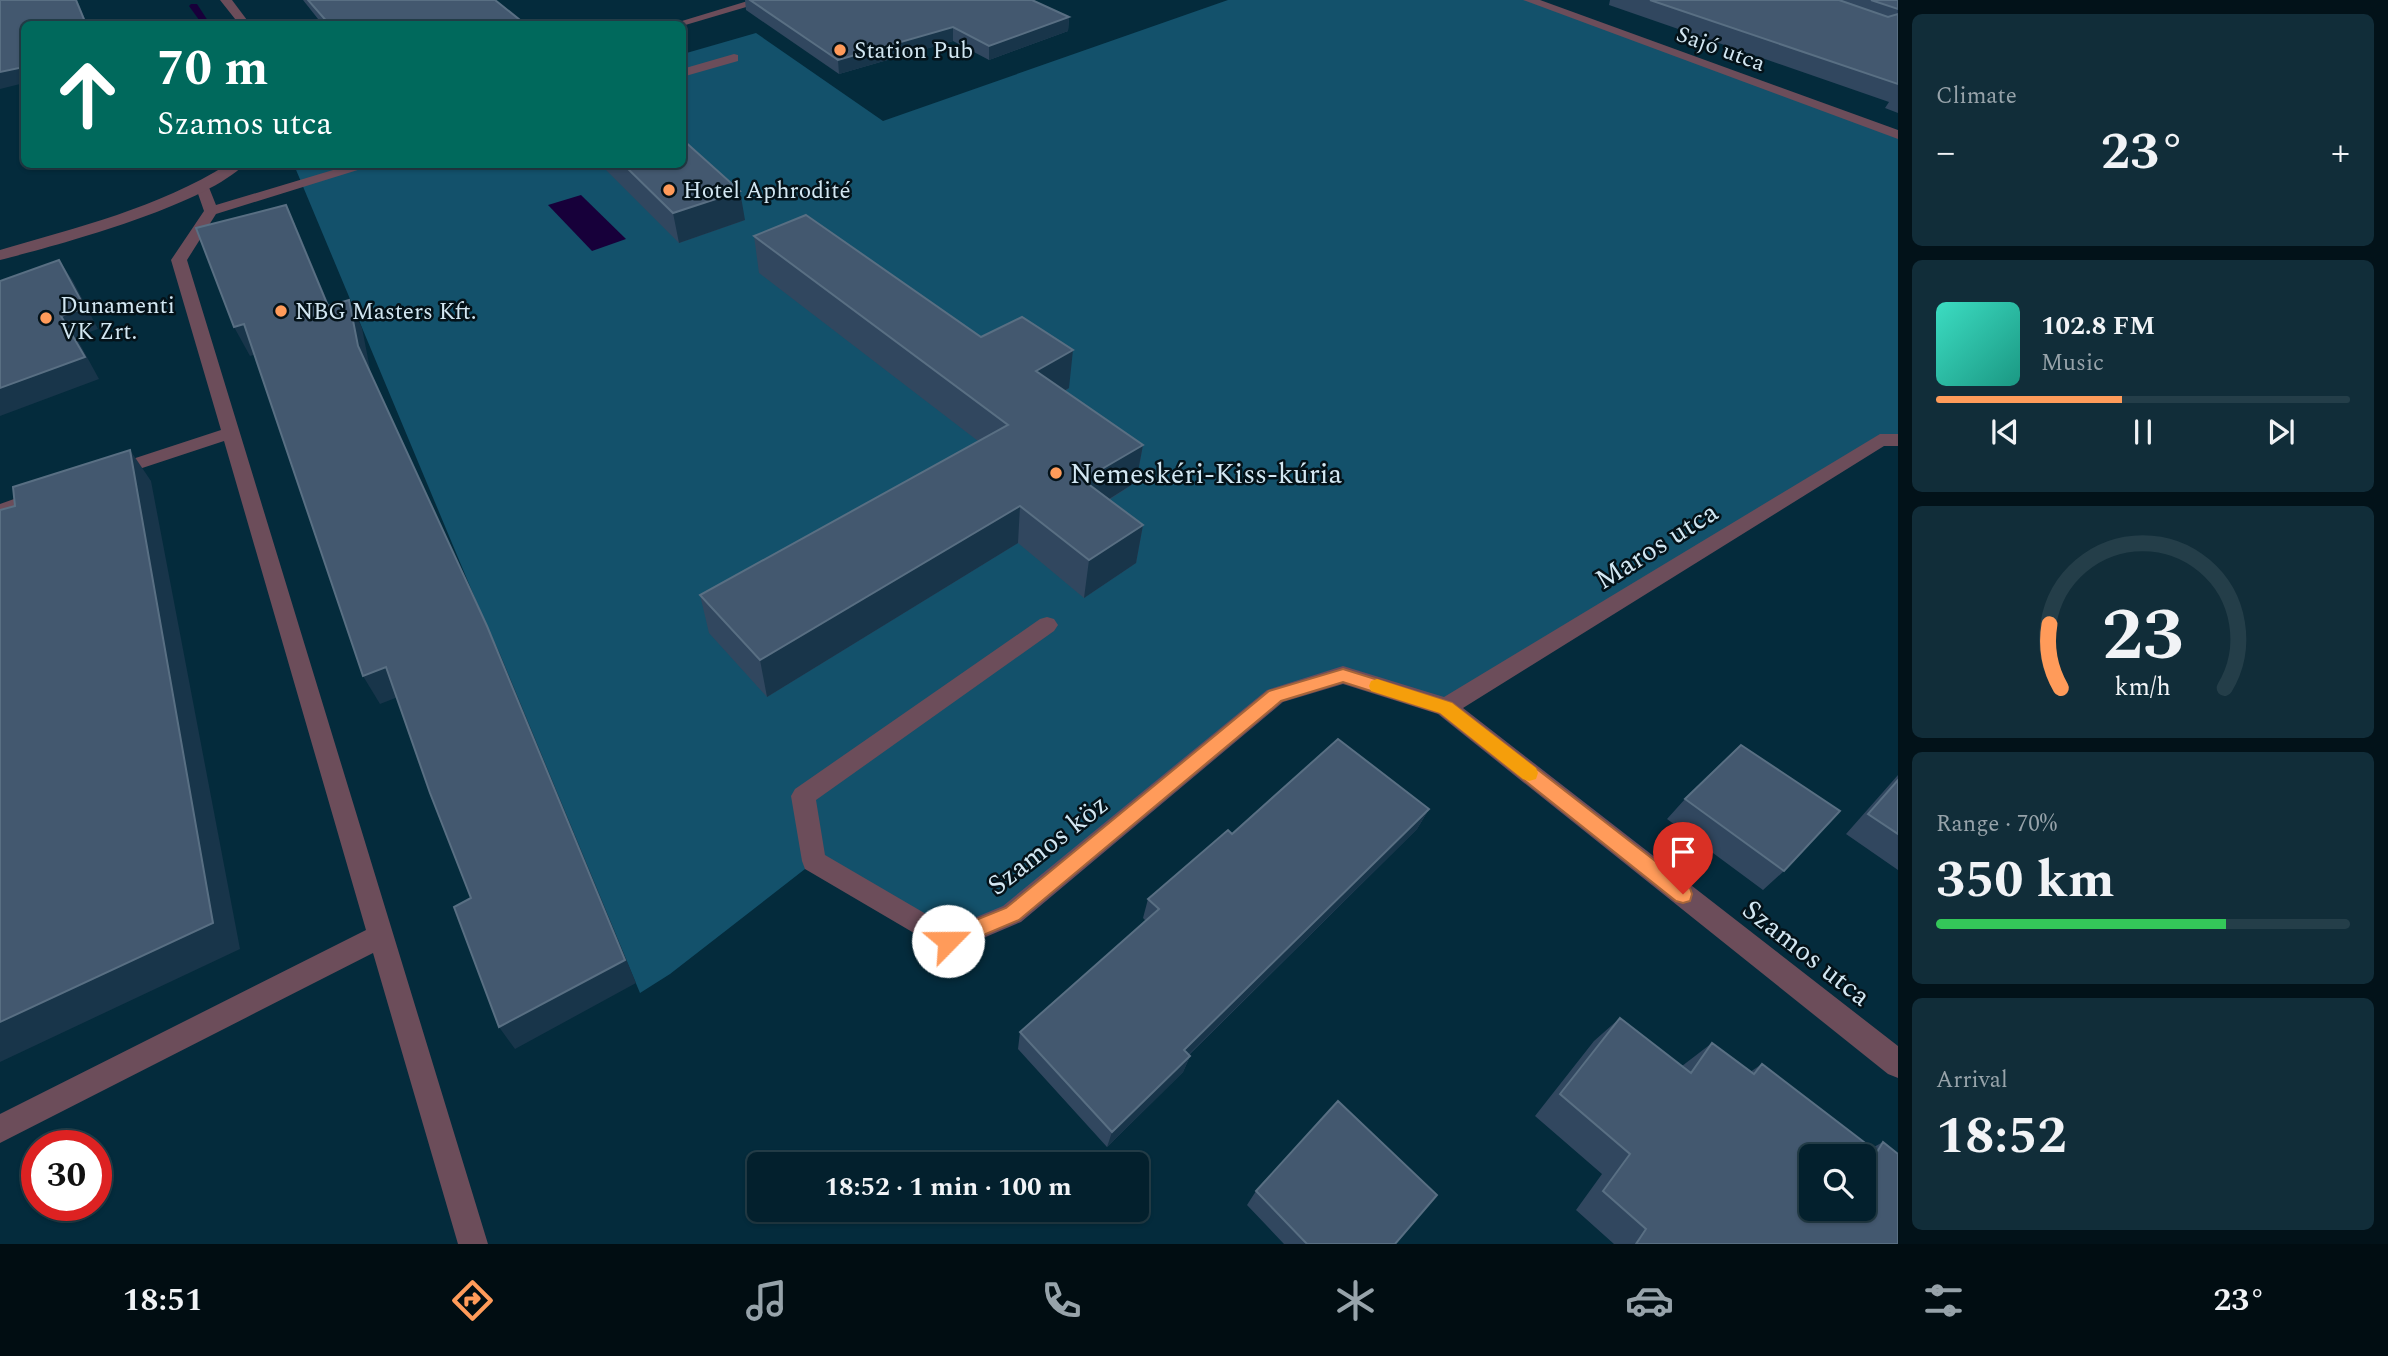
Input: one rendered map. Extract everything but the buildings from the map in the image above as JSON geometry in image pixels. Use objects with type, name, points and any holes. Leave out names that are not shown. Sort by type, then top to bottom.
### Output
[{"type":"street","points":[[226,0],[243,21]]},
{"type":"street","points":[[686,22],[764,0]]},
{"type":"street","name":"Sajó utca","points":[[1530,0],[1898,135]]},
{"type":"street","points":[[686,72],[734,58]]},
{"type":"street","points":[[0,255],[120,218],[203,188],[232,168]]},
{"type":"street","points":[[356,168],[211,211],[179,260],[473,1244]]},
{"type":"street","points":[[203,188],[211,211]]},
{"type":"street","points":[[99,477],[229,433]]},
{"type":"street","name":"Maros utca","points":[[1446,708],[1880,440],[1898,440]]},
{"type":"street","points":[[0,510],[62,489]]},
{"type":"street","name":"Szamos köz","points":[[1047,625],[803,796],[814,861],[948,941],[1012,914],[1275,696],[1343,676],[1446,708]]},
{"type":"street","name":"Szamos utca","points":[[1446,708],[1898,1064]]},
{"type":"street","points":[[0,1129],[380,936]]},
{"type":"shaded area","points":[[1228,0],[1529,0],[1898,135],[1898,440],[1880,440],[1446,707],[1343,675],[1275,696],[1012,914],[948,941],[814,862],[670,974],[640,993],[295,168],[686,168],[686,53],[756,33],[883,121]]},
{"type":"shaded area","points":[[581,195],[626,239],[592,251],[548,205]]},
{"type":"waterway","points":[[194,6],[204,21]]},
{"type":"slow traffic","points":[[1377,686],[1446,708],[1529,773]]},
{"type":"place","name":"Station Pub","points":[[840,50]]},
{"type":"place","name":"Hotel Aphrodité","points":[[669,190]]},
{"type":"place","name":"NBG Masters Kft.","points":[[281,311]]},
{"type":"place","name":"Dunamenti VK Zrt.","points":[[46,318]]},
{"type":"place","name":"Nemeskéri-Kiss-kúria","points":[[1056,473]]},
{"type":"route","points":[[948,941],[1012,914],[1275,696],[1343,676],[1446,708],[1683,894]]}]
